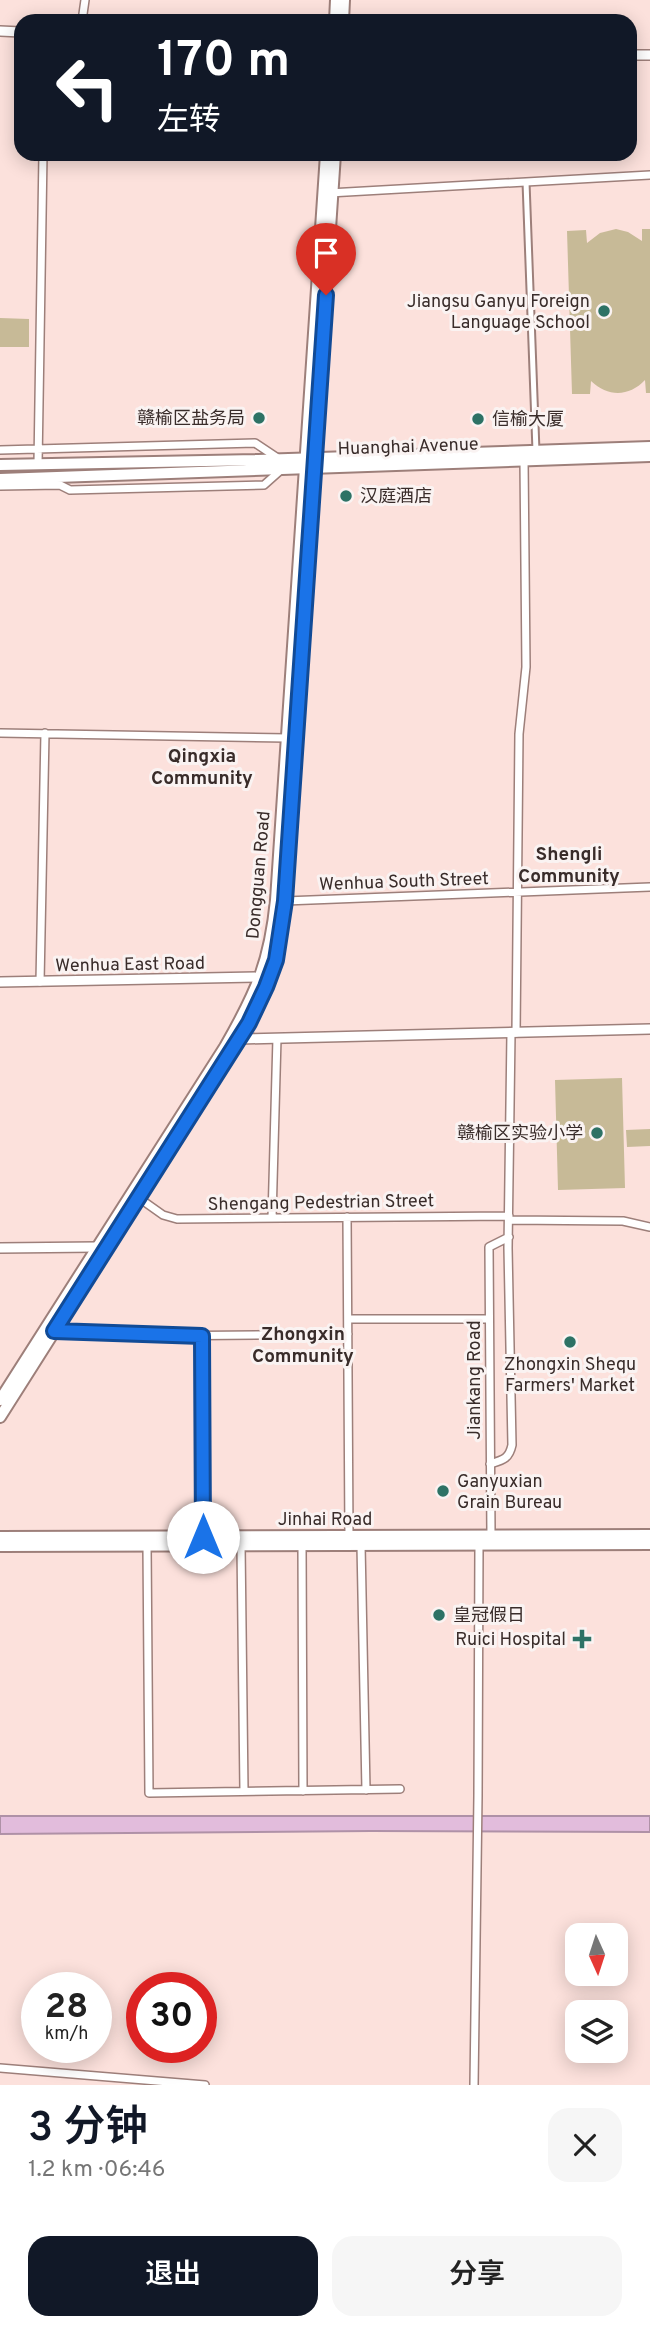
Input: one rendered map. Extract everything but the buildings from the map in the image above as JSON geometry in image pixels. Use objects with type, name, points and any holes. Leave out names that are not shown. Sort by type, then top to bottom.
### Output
[{"type":"main road","name":"Dongguan Road","points":[[326,161],[328,193]]},
{"type":"main road","name":"Dongguan Road","points":[[0,1417],[240,1039],[260,1002],[276,960],[285,901],[310,463],[328,193],[334,161]]},
{"type":"main road","name":"Huanghai Avenue","points":[[310,463],[536,450],[650,447]]},
{"type":"main road","name":"Huanghai Avenue","points":[[0,466],[650,456]]},
{"type":"main road","name":"Huanghai Avenue","points":[[0,479],[281,463]]},
{"type":"main road","name":"Dongguan Road","points":[[0,1400],[225,1047],[261,977],[273,929],[310,463]]},
{"type":"main road","points":[[0,1529],[21,1538]]},
{"type":"main road","name":"Jinhai Road","points":[[0,1538],[650,1535]]},
{"type":"main road","name":"Jinhai Road","points":[[0,1546],[650,1544]]},
{"type":"main road","points":[[0,1554],[40,1546]]},
{"type":"street","points":[[38,464],[43,161]]},
{"type":"street","points":[[328,193],[650,175]]},
{"type":"street","points":[[526,182],[536,450]]},
{"type":"street","points":[[0,450],[256,443],[281,463],[264,485],[70,491],[60,485],[0,486]]},
{"type":"street","points":[[490,1464],[505,1460],[510,1455],[512,1445],[509,1218],[519,734],[526,667],[524,460]]},
{"type":"street","points":[[0,733],[287,738]]},
{"type":"street","points":[[40,982],[45,733]]},
{"type":"street","name":"Wenhua South Street","points":[[285,901],[650,887]]},
{"type":"street","name":"Wenhua East Road","points":[[0,982],[261,977]]},
{"type":"street","points":[[240,1039],[650,1030]]},
{"type":"street","points":[[272,1218],[277,1038]]},
{"type":"street","name":"Shengang Pedestrian Street","points":[[139,1198],[170,1218],[509,1218],[623,1221],[650,1227]]},
{"type":"street","points":[[347,1217],[349,1536]]},
{"type":"street","name":"Jiankang Road","points":[[491,1535],[489,1247],[509,1237]]},
{"type":"street","points":[[0,1248],[97,1247]]},
{"type":"street","points":[[348,1320],[489,1319]]},
{"type":"street","points":[[54,1331],[202,1336],[348,1334]]},
{"type":"street","points":[[202,1336],[203,1537]]},
{"type":"street","points":[[242,1545],[244,1791]]},
{"type":"street","points":[[302,1545],[303,1791]]},
{"type":"street","points":[[361,1545],[366,1790]]},
{"type":"street","points":[[474,2085],[478,1545]]},
{"type":"street","points":[[147,1546],[149,1793],[400,1789]]},
{"type":"street","points":[[0,2068],[205,2085]]},
{"type":"shaded area","name":"Jiangsu Ganyu Foreign Language School","points":[[616,229],[628,232],[642,241],[642,229],[650,229],[650,393],[646,393],[645,380],[632,390],[618,393],[604,390],[591,381],[590,394],[572,394],[567,231],[586,230],[587,243],[600,233]]},
{"type":"shaded area","points":[[0,318],[29,319],[29,347],[0,347]]},
{"type":"shaded area","points":[[622,1078],[625,1188],[558,1190],[555,1080]]},
{"type":"shaded area","points":[[650,1129],[650,1146],[627,1147],[626,1130]]},
{"type":"shaded area","points":[[0,1816],[650,1816],[650,1832],[0,1834]]},
{"type":"place","name":"Jiangsu Ganyu Foreign Language School","points":[[604,311]]},
{"type":"place","name":"赣榆区盐务局","points":[[259,418]]},
{"type":"place","name":"信榆大厦","points":[[478,419]]},
{"type":"place","name":"汉庭酒店","points":[[346,496]]},
{"type":"place","name":"赣榆区实验小学","points":[[597,1133]]},
{"type":"place","name":"Zhongxin Shequ Farmers' Market","points":[[570,1342]]},
{"type":"place","name":"Ganyuxian Grain Bureau","points":[[443,1491]]},
{"type":"place","name":"皇冠假日","points":[[439,1615]]},
{"type":"place","name":"Ruici Hospital","points":[[582,1639]]},
{"type":"district","name":"Qingxia Community","points":[[202,766]]},
{"type":"district","name":"Shengli Community","points":[[569,864]]},
{"type":"district","name":"Zhongxin Community","points":[[303,1344]]},
{"type":"route","points":[[203,1537],[202,1336],[54,1331],[249,1023],[276,960],[285,901],[326,295]]}]
